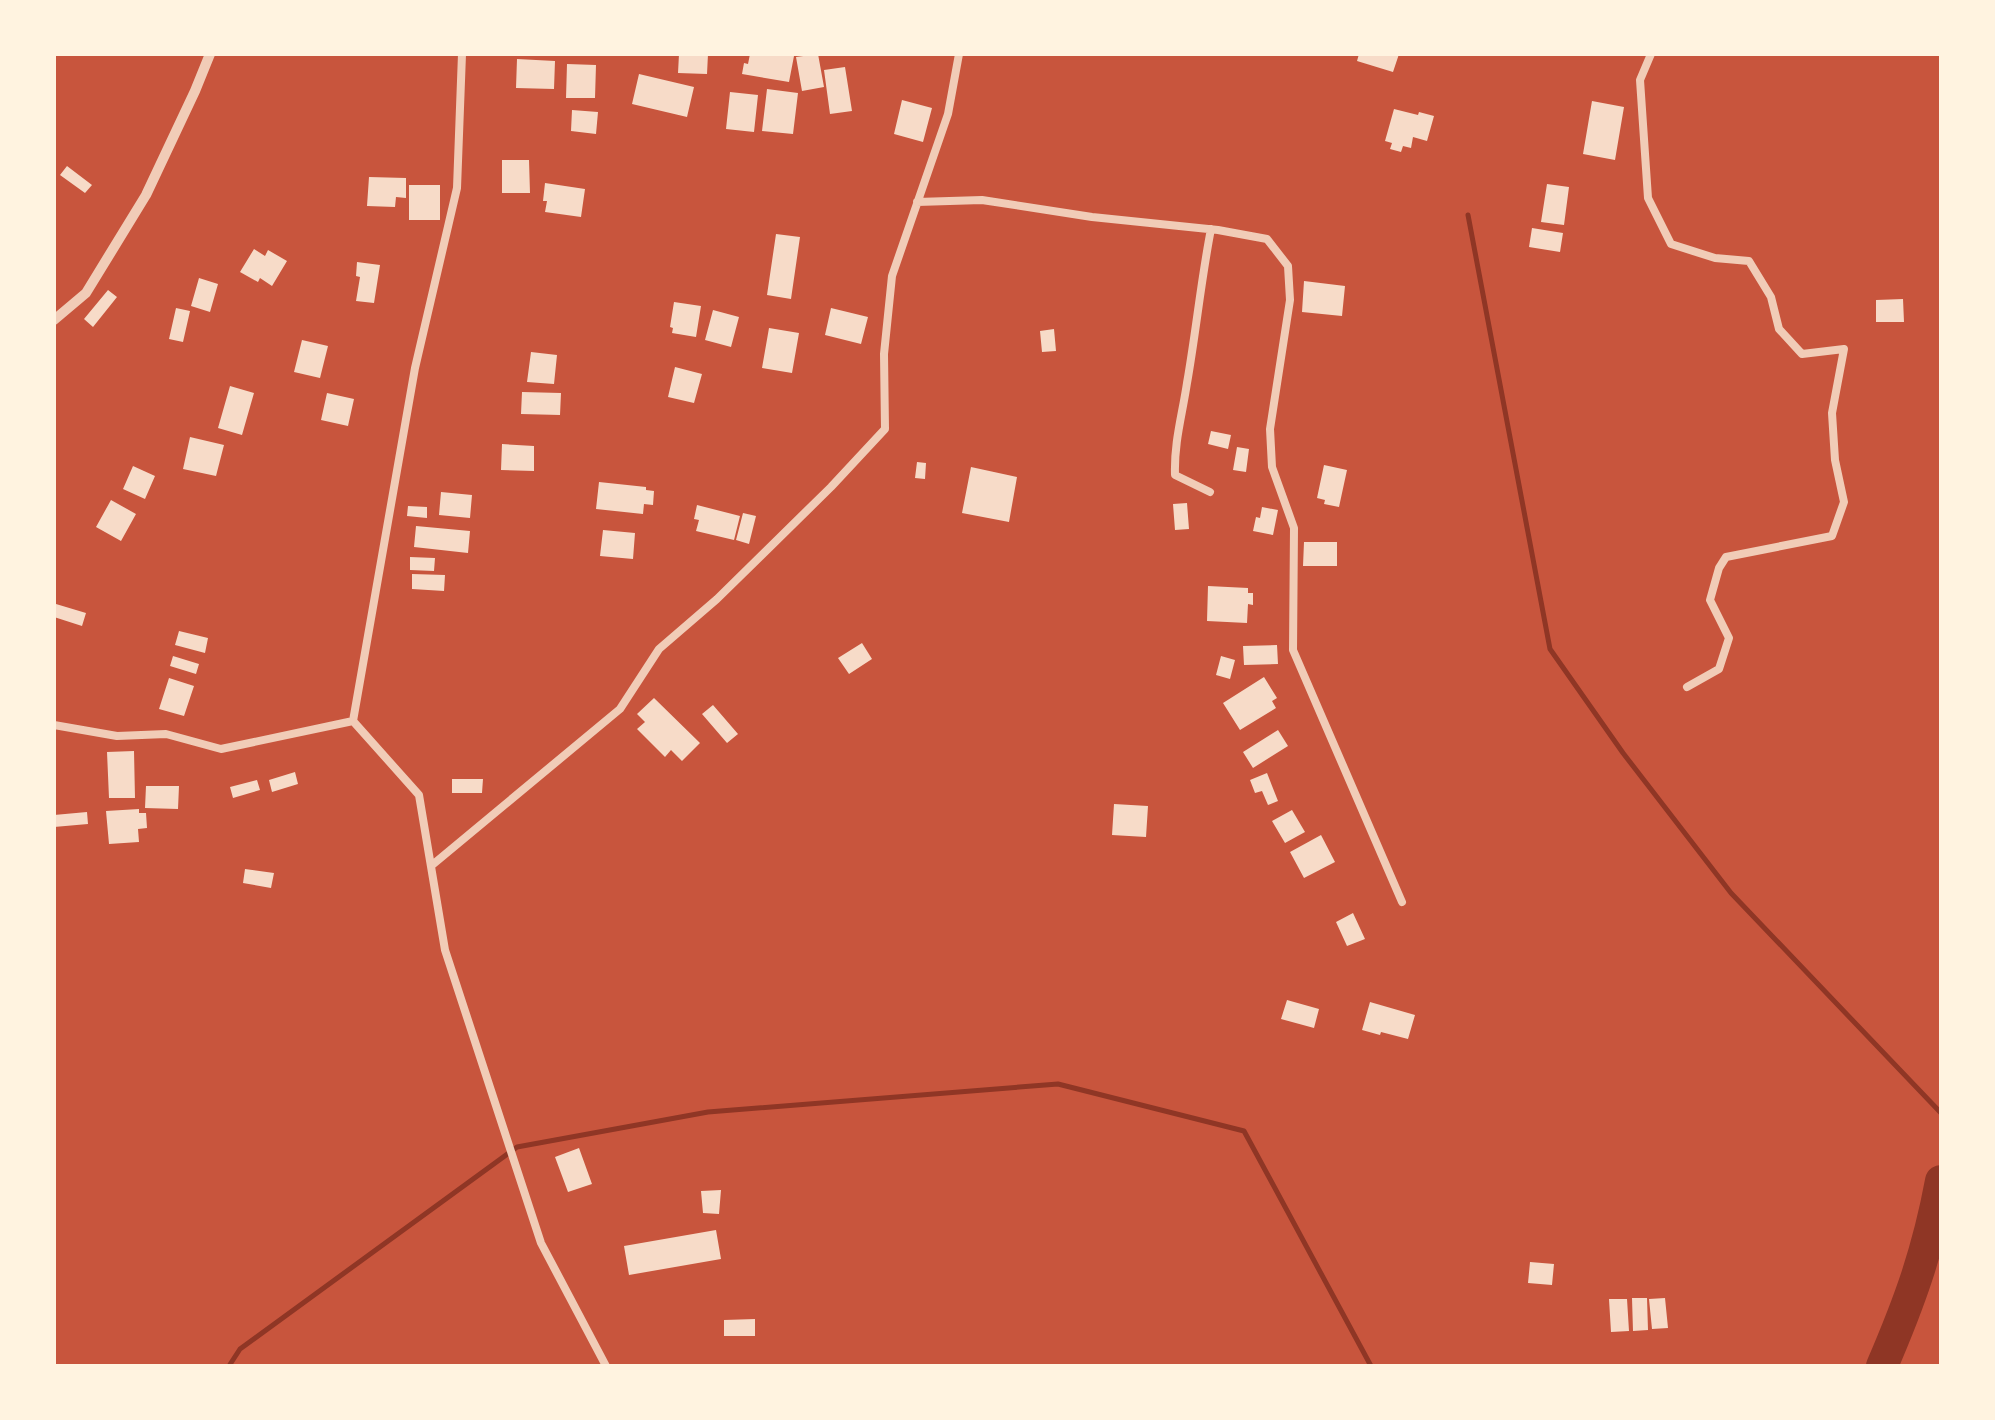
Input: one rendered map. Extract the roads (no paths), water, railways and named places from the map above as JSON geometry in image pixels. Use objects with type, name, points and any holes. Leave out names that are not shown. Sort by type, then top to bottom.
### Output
[{"type":"street","points":[[54,320],[86,293],[146,195],[210,54]]},
{"type":"street","points":[[353,721],[415,368],[457,188],[462,54]]},
{"type":"street","points":[[431,866],[620,709],[659,649],[717,599],[885,429],[884,354],[892,276],[948,114],[959,54]]},
{"type":"street","points":[[1651,54],[1640,80],[1648,198],[1671,244],[1715,258],[1749,261],[1771,297],[1779,329],[1802,354],[1844,349],[1832,413],[1835,460],[1844,502],[1832,536],[1726,557],[1719,568],[1710,600],[1729,638],[1719,669],[1687,687]]},
{"type":"street","points":[[917,202],[982,200],[1092,217],[1211,229],[1267,239],[1288,266],[1290,300],[1270,429],[1272,467],[1294,528],[1293,650],[1402,902]]},
{"type":"street","points":[[1210,492],[1175,475],[1174,446],[1211,229]]},
{"type":"street","points":[[54,725],[117,736],[166,734],[221,749],[353,721]]},
{"type":"street","points":[[353,721],[419,795],[445,950],[541,1243],[606,1366]]},
{"type":"waterway","points":[[1468,215],[1550,649],[1623,753],[1731,893],[1941,1113]]},
{"type":"waterway","points":[[229,1366],[240,1349],[517,1147],[708,1112],[1058,1084],[1244,1131],[1371,1366]]},
{"type":"waterway","points":[[1882,1366],[1917,1275],[1941,1181]]}]
